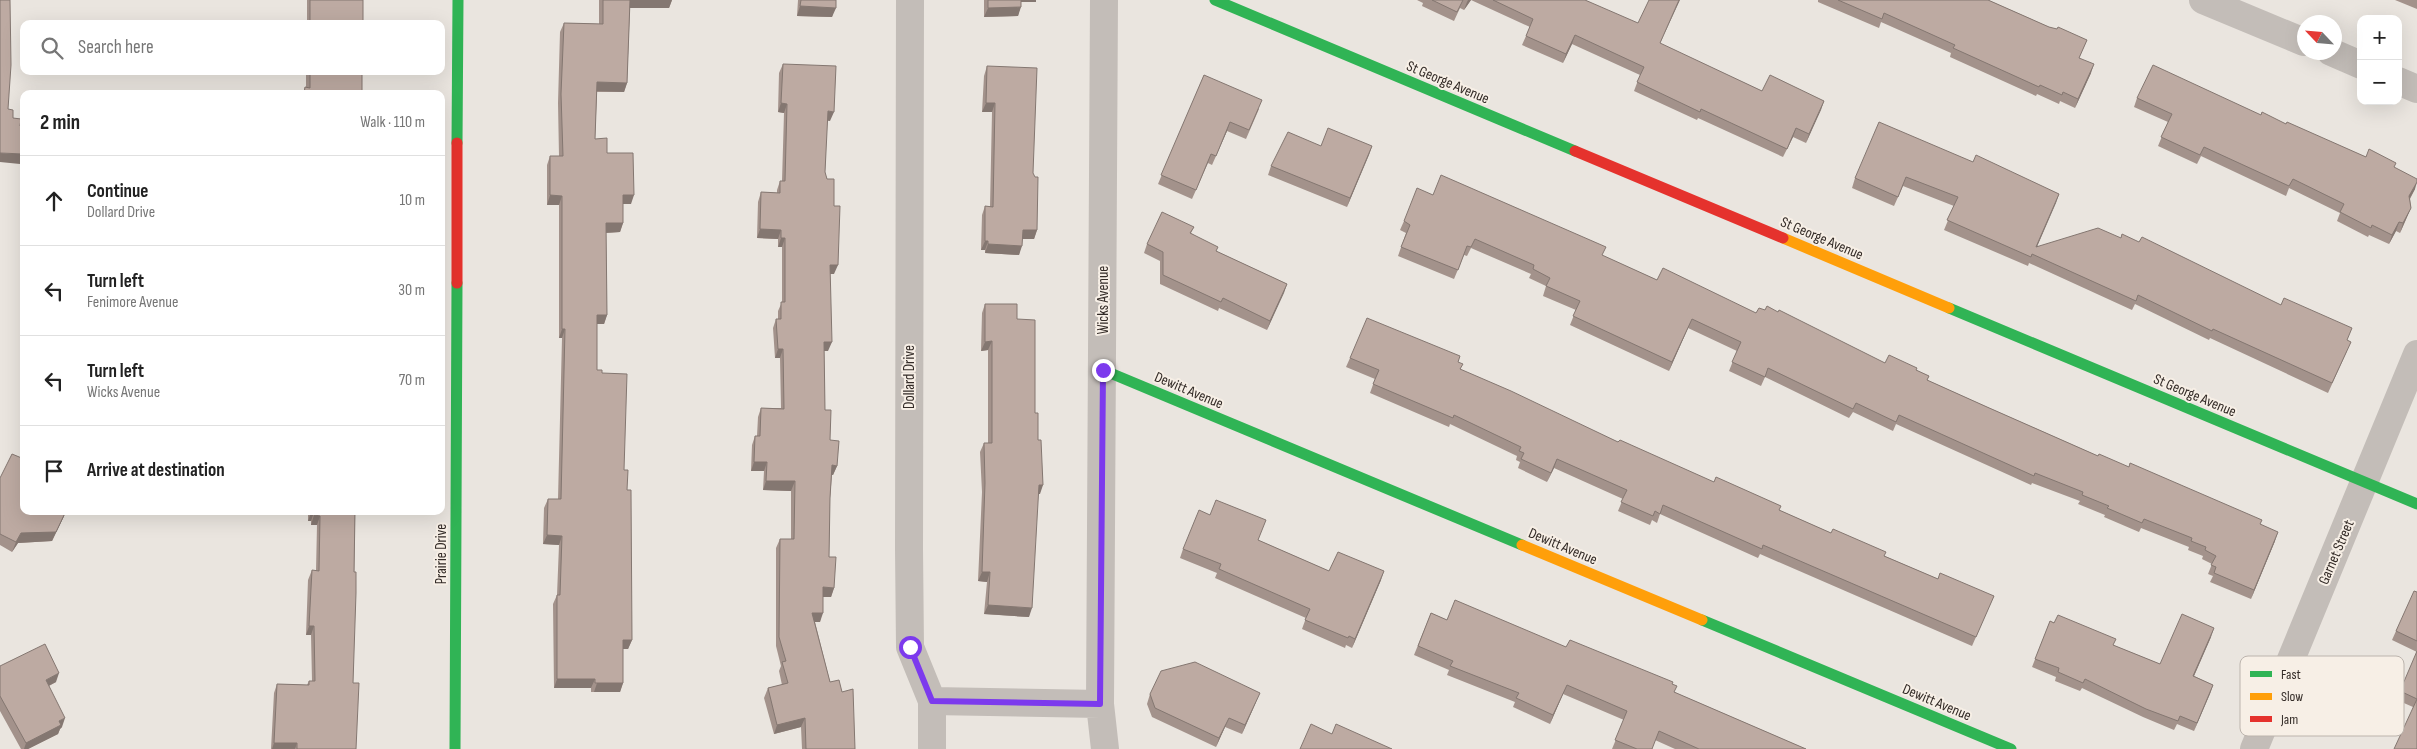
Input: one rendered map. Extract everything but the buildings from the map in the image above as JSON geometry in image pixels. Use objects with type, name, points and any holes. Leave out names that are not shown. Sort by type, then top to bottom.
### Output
[{"type":"street","name":"Prairie Drive","points":[[455,749],[458,0]]},
{"type":"street","name":"Dollard Drive","points":[[910,0],[908,549],[910,647],[932,701],[932,749]]},
{"type":"street","name":"Wicks Avenue","points":[[1104,0],[1100,704],[1105,749]]},
{"type":"street","name":"St George Avenue","points":[[1215,0],[2417,504]]},
{"type":"street","points":[[2202,0],[2297,39]]},
{"type":"street","points":[[2342,57],[2357,63]]},
{"type":"street","points":[[2402,83],[2417,89]]},
{"type":"street","name":"Garnet Street","points":[[2293,656],[2417,354]]},
{"type":"street","name":"Dewitt Avenue","points":[[1103,370],[2011,749]]},
{"type":"street","points":[[932,701],[1100,704]]},
{"type":"street","name":"Garnet Street","points":[[2254,749],[2259,736]]},
{"type":"traffic: fast","points":[[457,143],[458,0]]},
{"type":"traffic: fast","points":[[1215,0],[1575,151]]},
{"type":"traffic: fast","points":[[455,749],[457,283]]},
{"type":"traffic: fast","points":[[1949,308],[2417,504]]},
{"type":"traffic: fast","points":[[1103,370],[1522,545]]},
{"type":"traffic: fast","points":[[1702,620],[2011,749]]},
{"type":"traffic: slow","points":[[1783,238],[1949,308]]},
{"type":"traffic: slow","points":[[1522,545],[1702,620]]},
{"type":"traffic: jam","points":[[457,143],[457,283]]},
{"type":"traffic: jam","points":[[1575,151],[1783,238]]},
{"type":"route","points":[[910,647],[932,701],[1100,704],[1103,370]]}]
